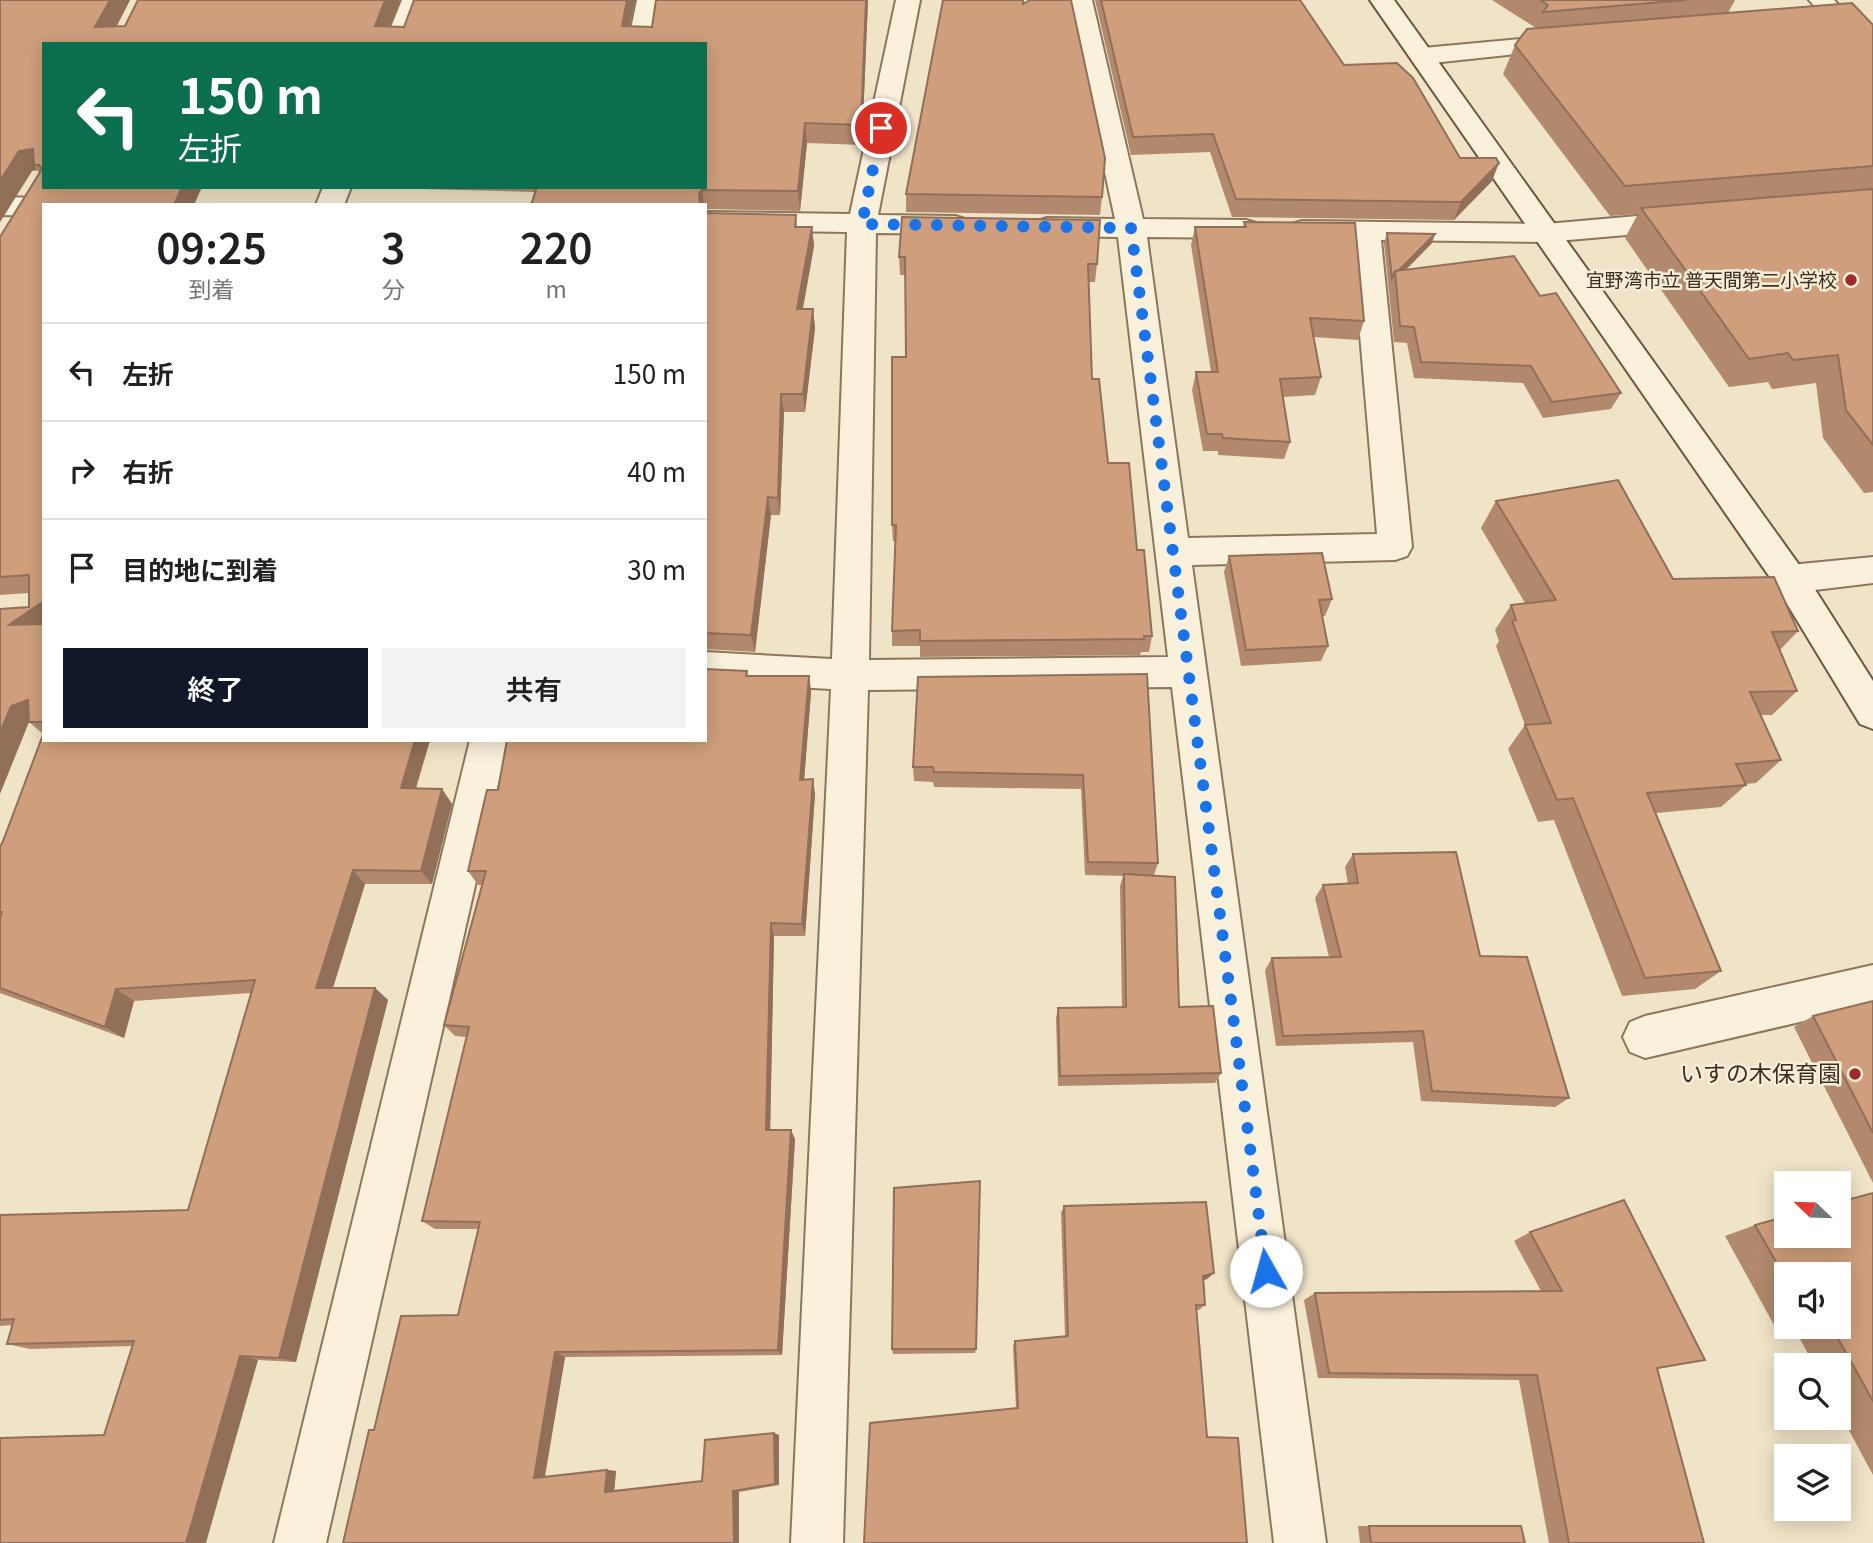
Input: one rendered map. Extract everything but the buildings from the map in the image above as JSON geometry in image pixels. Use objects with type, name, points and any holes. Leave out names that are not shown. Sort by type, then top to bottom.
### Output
[{"type":"street","points":[[397,42],[414,0]]},
{"type":"street","points":[[641,42],[649,0]]},
{"type":"street","points":[[817,1543],[850,675],[862,224],[908,0]]},
{"type":"street","points":[[1080,0],[1131,228],[1300,1543]]},
{"type":"street","points":[[1382,0],[1790,579],[1873,713]]},
{"type":"street","points":[[1817,11],[1841,20],[1873,18]]},
{"type":"street","points":[[1841,20],[1873,56]]},
{"type":"street","points":[[1423,56],[1582,42]]},
{"type":"street","points":[[21,212],[42,181]]},
{"type":"street","points":[[1024,226],[1546,233],[1710,219]]},
{"type":"street","points":[[707,221],[983,226]]},
{"type":"street","points":[[1174,552],[1395,547],[1366,231]]},
{"type":"street","points":[[1790,579],[1873,570]]},
{"type":"street","points":[[707,667],[850,675],[1189,672]]},
{"type":"street","points":[[300,1543],[489,742]]},
{"type":"street","points":[[1645,1037],[1873,985]]},
{"type":"place","name":"宜野湾市立 普天間第二小学校","points":[[1851,280]]},
{"type":"place","name":"いすの木保育園","points":[[1855,1074]]},
{"type":"route","points":[[881,128],[862,224],[1131,228],[1266,1271]]}]
